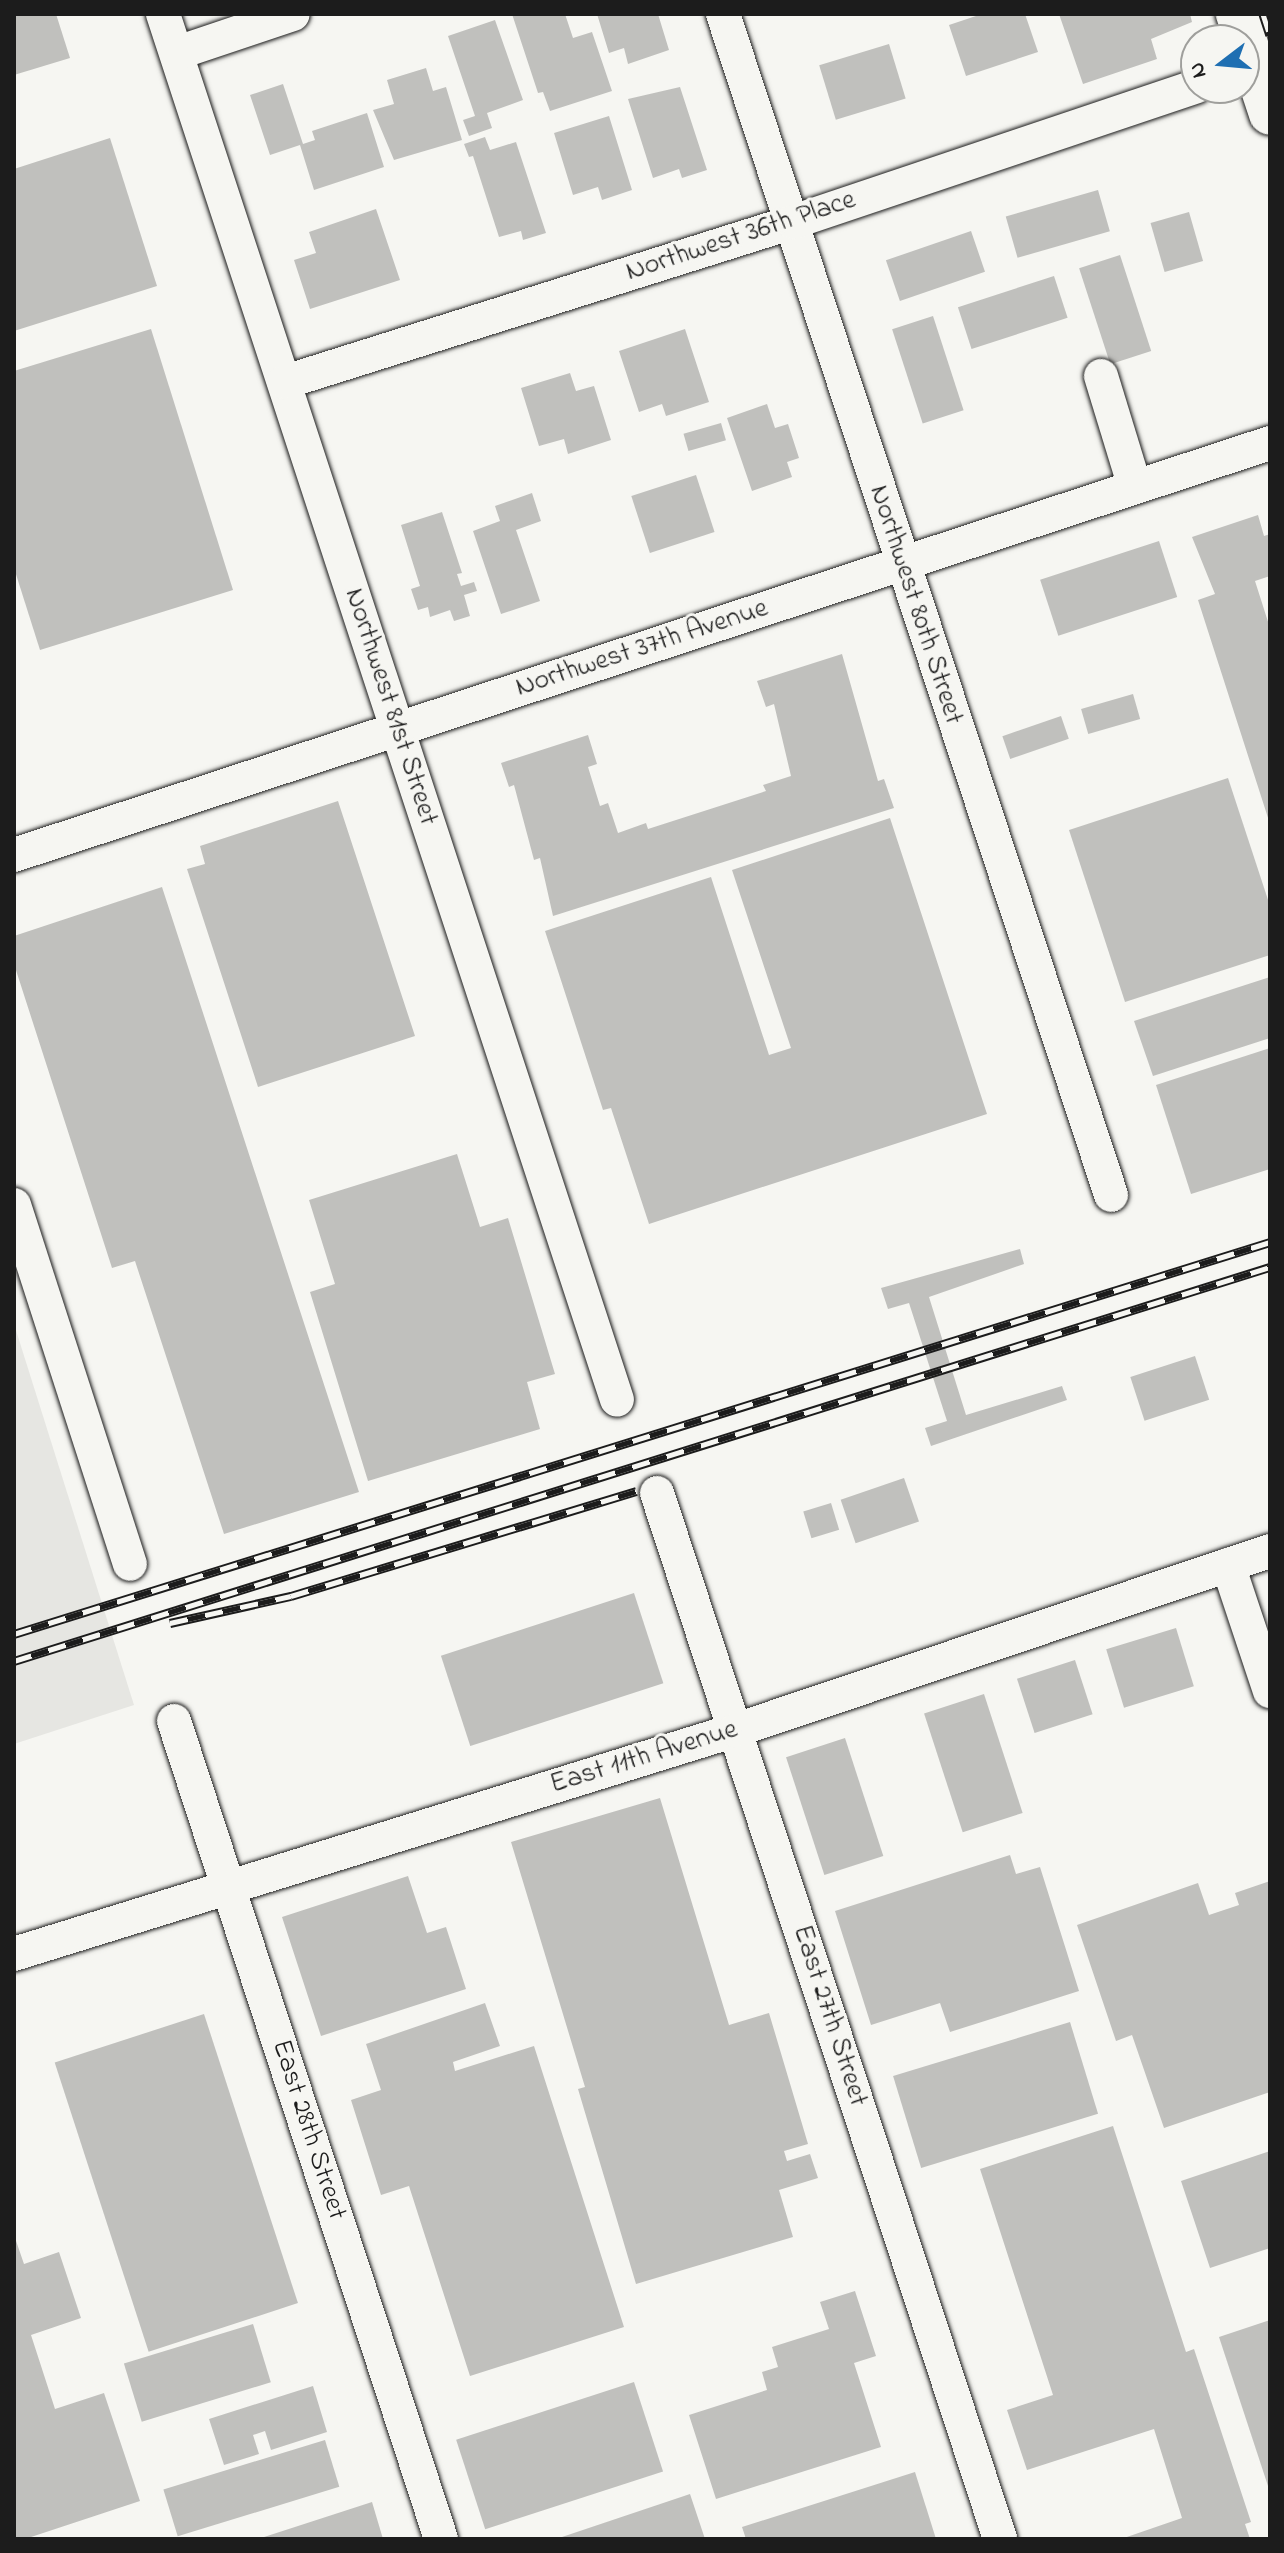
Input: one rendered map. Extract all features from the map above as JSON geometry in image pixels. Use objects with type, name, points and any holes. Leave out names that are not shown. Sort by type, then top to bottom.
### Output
[{"type":"main road","points":[[1260,92],[1270,114]]},
{"type":"street","name":"Northwest 81st Street","points":[[163,14],[617,1400]]},
{"type":"street","points":[[177,53],[293,14]]},
{"type":"street","name":"Northwest 80th Street","points":[[723,14],[793,222],[901,564],[1111,1195]]},
{"type":"street","name":"Northwest 36th Place","points":[[285,382],[793,222],[1180,91]]},
{"type":"street","points":[[1101,376],[1135,487]]},
{"type":"street","name":"Northwest 37th Avenue","points":[[14,855],[1270,443]]},
{"type":"street","points":[[14,1205],[130,1564]]},
{"type":"street","name":"East 27th Street","points":[[657,1493],[1000,2539]]},
{"type":"street","name":"East 11th Avenue","points":[[14,1954],[228,1885],[736,1730],[1270,1551]]},
{"type":"street","points":[[1228,1565],[1270,1691]]},
{"type":"street","name":"East 28th Street","points":[[174,1721],[441,2539]]},
{"type":"shaded area","points":[[14,1324],[134,1705],[14,1744]]},
{"type":"building","points":[[14,14],[56,14],[70,58],[14,75]]},
{"type":"building","points":[[512,14],[565,14],[573,38],[592,32],[612,91],[550,111],[543,92],[538,93]]},
{"type":"building","points":[[597,14],[658,14],[669,50],[628,64],[624,48],[609,53]]},
{"type":"building","points":[[982,14],[1025,14],[1038,52],[966,76],[949,25]]},
{"type":"building","points":[[1059,14],[1190,14],[1192,22],[1180,24],[1180,27],[1151,39],[1157,59],[1083,84]]},
{"type":"building","points":[[495,20],[523,100],[487,113],[492,128],[469,136],[463,120],[475,116],[448,36]]},
{"type":"building","points":[[889,44],[906,99],[836,120],[819,65]]},
{"type":"building","points":[[426,68],[433,91],[446,87],[462,140],[394,160],[373,110],[394,104],[387,80]]},
{"type":"building","points":[[283,84],[303,144],[315,140],[312,131],[367,113],[384,167],[314,190],[300,145],[270,155],[250,95]]},
{"type":"building","points":[[680,87],[707,170],[682,178],[679,169],[653,178],[628,99]]},
{"type":"building","points":[[609,116],[632,190],[602,200],[598,187],[573,195],[554,133]]},
{"type":"building","points":[[485,137],[490,150],[516,142],[546,233],[523,240],[521,231],[499,237],[473,156],[469,157],[464,144]]},
{"type":"building","points":[[110,138],[157,286],[14,331],[14,169]]},
{"type":"building","points":[[1098,190],[1110,231],[1018,258],[1006,216]]},
{"type":"building","points":[[376,209],[400,280],[310,309],[294,260],[316,253],[309,232]]},
{"type":"building","points":[[1189,212],[1203,261],[1165,272],[1151,223]]},
{"type":"building","points":[[971,231],[985,272],[900,301],[886,260]]},
{"type":"building","points":[[1120,255],[1151,351],[1110,364],[1079,268]]},
{"type":"building","points":[[1054,276],[1068,318],[972,349],[958,307]]},
{"type":"building","points":[[933,316],[964,410],[923,423],[892,329]]},
{"type":"building","points":[[151,329],[233,590],[40,650],[14,568],[14,371]]},
{"type":"building","points":[[685,329],[709,402],[666,416],[662,404],[639,412],[619,351]]},
{"type":"building","points":[[570,373],[576,391],[594,386],[611,440],[568,454],[564,439],[539,446],[521,388]]},
{"type":"building","points":[[767,404],[775,428],[788,424],[799,458],[787,462],[792,477],[752,491],[727,418]]},
{"type":"building","points":[[721,423],[726,440],[688,451],[684,434]]},
{"type":"building","points":[[696,475],[715,532],[650,553],[631,496]]},
{"type":"building","points":[[532,493],[541,521],[516,530],[540,601],[501,614],[473,531],[500,521],[495,506]]},
{"type":"building","points":[[442,512],[462,573],[457,574],[461,586],[474,582],[477,591],[464,595],[470,616],[454,621],[450,610],[430,617],[428,607],[418,610],[411,589],[420,586],[401,525]]},
{"type":"building","points":[[1258,515],[1264,536],[1270,534],[1270,576],[1255,581],[1270,628],[1269,821],[1198,600],[1215,594],[1192,537]]},
{"type":"building","points":[[1159,541],[1177,597],[1058,636],[1040,580]]},
{"type":"building","points":[[842,654],[878,781],[884,779],[894,808],[553,916],[540,858],[534,860],[514,785],[509,787],[501,763],[588,735],[597,764],[588,767],[600,806],[608,803],[618,833],[646,823],[648,829],[766,791],[763,785],[791,776],[774,704],[766,707],[757,681]]},
{"type":"building","points":[[1133,694],[1140,719],[1088,734],[1081,709]]},
{"type":"building","points":[[1061,716],[1069,739],[1010,759],[1002,736]]},
{"type":"building","points":[[1228,778],[1270,906],[1270,955],[1125,1002],[1069,830]]},
{"type":"building","points":[[338,801],[415,1036],[258,1087],[187,869],[205,864],[200,846]]},
{"type":"building","points":[[890,818],[987,1114],[649,1224],[611,1108],[603,1110],[545,931],[711,877],[769,1055],[791,1048],[732,870]]},
{"type":"building","points":[[162,887],[359,1492],[224,1534],[135,1261],[112,1268],[14,964],[14,936]]},
{"type":"building","points":[[1270,977],[1270,1038],[1153,1076],[1134,1021]]},
{"type":"building","points":[[1270,1048],[1270,1169],[1191,1194],[1156,1085]]},
{"type":"building","points":[[457,1154],[480,1227],[508,1218],[555,1374],[527,1382],[540,1429],[368,1481],[310,1292],[335,1284],[309,1200]]},
{"type":"building","points":[[1020,1249],[1024,1264],[929,1297],[966,1415],[1062,1386],[1067,1400],[931,1446],[925,1428],[947,1421],[909,1303],[888,1309],[881,1288]]},
{"type":"building","points":[[1195,1356],[1209,1400],[1145,1421],[1130,1377]]},
{"type":"building","points":[[904,1478],[919,1521],[856,1543],[841,1500]]},
{"type":"building","points":[[831,1503],[839,1530],[811,1538],[803,1511]]},
{"type":"building","points":[[634,1593],[663,1683],[470,1746],[441,1656]]},
{"type":"building","points":[[1176,1628],[1194,1686],[1124,1708],[1106,1649]]},
{"type":"building","points":[[1075,1660],[1093,1714],[1035,1733],[1017,1679]]},
{"type":"building","points":[[984,1694],[1023,1813],[963,1832],[924,1713]]},
{"type":"building","points":[[845,1738],[883,1856],[824,1875],[786,1757]]},
{"type":"building","points":[[660,1798],[729,2025],[769,2013],[808,2144],[784,2151],[787,2161],[810,2154],[818,2178],[779,2190],[793,2237],[636,2284],[578,2089],[585,2087],[511,1842]]},
{"type":"building","points":[[1010,1855],[1016,1874],[1040,1867],[1079,1991],[950,2032],[940,2003],[871,2025],[835,1911]]},
{"type":"building","points":[[408,1876],[427,1933],[446,1927],[466,1989],[321,2036],[282,1917]]},
{"type":"building","points":[[1270,1881],[1270,2092],[1164,2128],[1132,2035],[1116,2041],[1077,1925],[1198,1883],[1209,1915],[1239,1905],[1235,1893]]},
{"type":"building","points":[[485,2003],[500,2046],[453,2062],[455,2071],[534,2046],[624,2327],[470,2376],[409,2186],[381,2195],[351,2100],[381,2090],[366,2044]]},
{"type":"building","points":[[204,2014],[298,2303],[149,2352],[55,2063]]},
{"type":"building","points":[[1070,2022],[1098,2114],[921,2168],[893,2076]]},
{"type":"building","points":[[1113,2126],[1186,2352],[1194,2349],[1251,2522],[1245,2524],[1250,2539],[1121,2539],[1182,2518],[1154,2429],[1027,2470],[1007,2410],[1053,2395],[980,2169]]},
{"type":"building","points":[[1270,2151],[1270,2248],[1210,2268],[1181,2181]]},
{"type":"building","points":[[14,2235],[24,2264],[59,2252],[81,2318],[31,2335],[55,2409],[104,2393],[140,2501],[25,2539],[14,2539]]},
{"type":"building","points":[[855,2291],[876,2356],[854,2363],[881,2447],[716,2499],[689,2415],[767,2390],[762,2372],[778,2367],[772,2347],[829,2329],[820,2302]]},
{"type":"building","points":[[1270,2320],[1270,2489],[1269,2489],[1219,2337]]},
{"type":"building","points":[[253,2324],[271,2382],[142,2422],[124,2363]]},
{"type":"building","points":[[634,2382],[663,2471],[485,2529],[456,2440]]},
{"type":"building","points":[[313,2386],[327,2432],[271,2450],[265,2431],[253,2435],[259,2454],[224,2465],[209,2419]]},
{"type":"building","points":[[325,2440],[339,2487],[178,2536],[163,2489]]},
{"type":"building","points":[[915,2472],[936,2539],[746,2539],[742,2527]]},
{"type":"building","points":[[690,2494],[705,2539],[559,2539],[559,2538]]},
{"type":"building","points":[[372,2502],[383,2539],[261,2539],[261,2538]]},
{"type":"railway","points":[[1263,14],[1270,35]]},
{"type":"railway","points":[[14,1634],[1270,1242]]},
{"type":"railway","points":[[14,1661],[1270,1267]]},
{"type":"railway","points":[[170,1623],[291,1596],[636,1491]]}]
